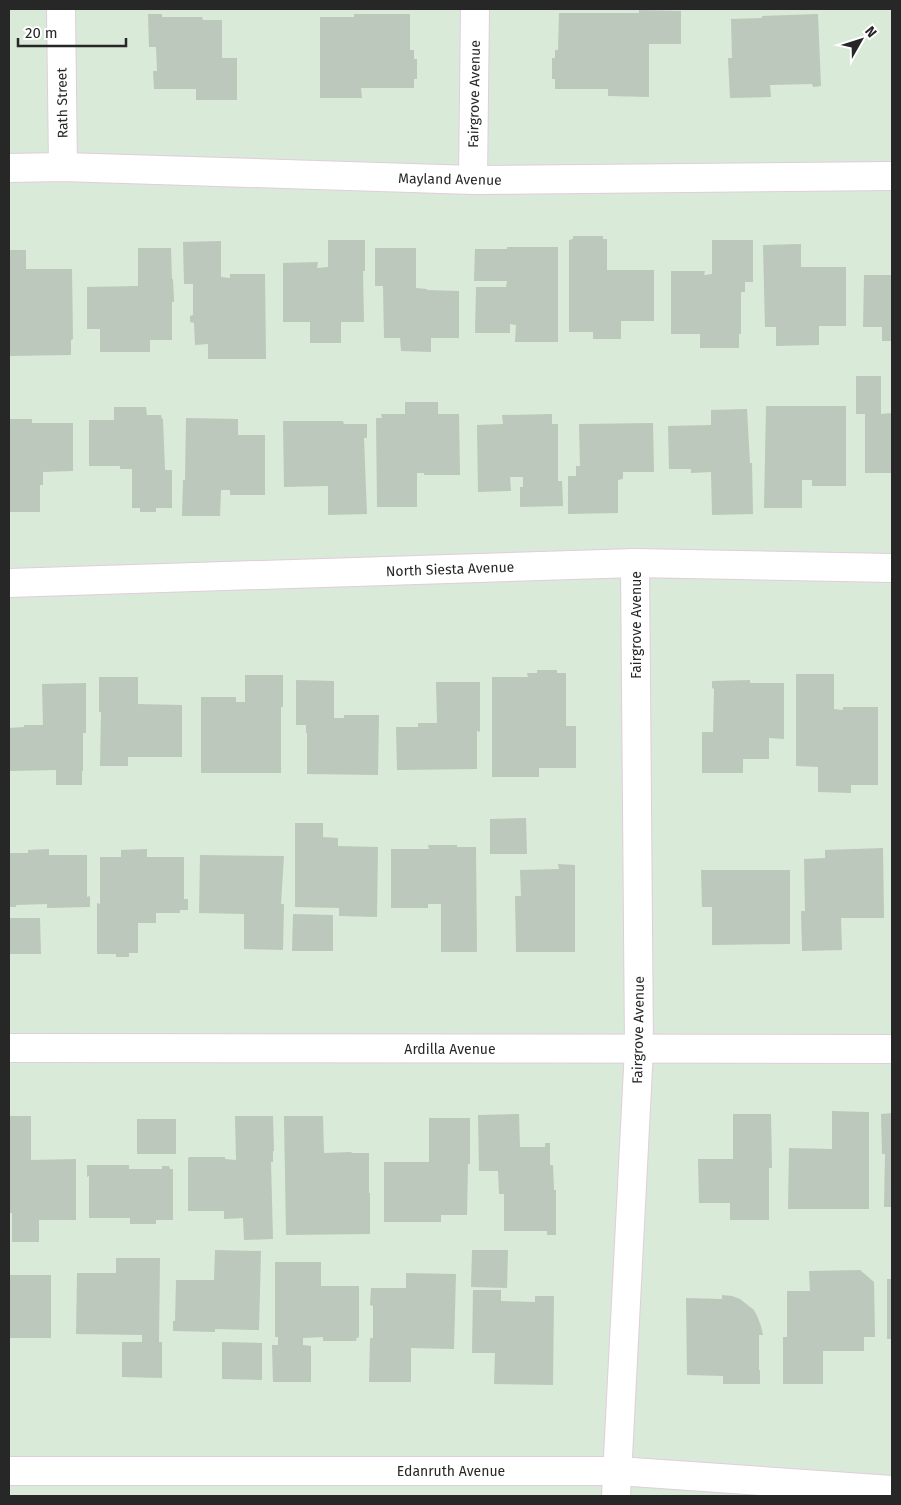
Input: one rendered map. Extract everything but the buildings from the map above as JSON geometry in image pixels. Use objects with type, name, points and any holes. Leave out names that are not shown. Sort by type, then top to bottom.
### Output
[{"type":"street","name":"Rath Street","points":[[61,9],[63,168]]},
{"type":"street","name":"Fairgrove Avenue","points":[[473,180],[475,9]]},
{"type":"street","name":"Mayland Avenue","points":[[9,168],[473,180],[892,176]]},
{"type":"street","name":"Fairgrove Avenue","points":[[617,1484],[639,1049],[635,564]]},
{"type":"street","name":"North Siesta Avenue","points":[[9,583],[635,564],[892,568]]},
{"type":"street","name":"Ardilla Avenue","points":[[9,1048],[892,1049]]},
{"type":"street","name":"Edanruth Avenue","points":[[9,1471],[892,1490]]}]
